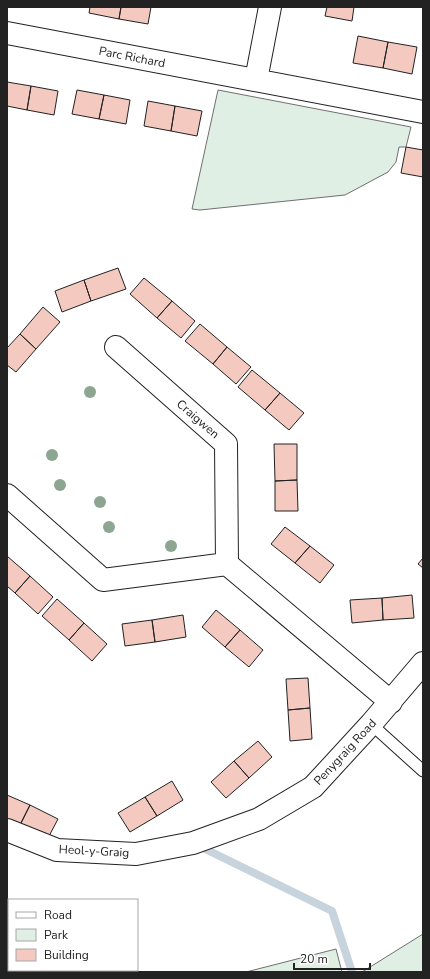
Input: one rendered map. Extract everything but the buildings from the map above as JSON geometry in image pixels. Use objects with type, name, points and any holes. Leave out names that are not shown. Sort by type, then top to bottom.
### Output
[{"type":"street","points":[[256,80],[270,7]]},
{"type":"street","name":"Parc Richard","points":[[7,33],[423,112]]},
{"type":"street","name":"Craigwen","points":[[116,347],[226,444],[227,564]]},
{"type":"street","points":[[7,495],[103,580],[227,564],[391,702]]},
{"type":"street","name":"Penygraig Road","points":[[136,854],[193,843],[259,819],[313,787],[391,702],[423,663]]},
{"type":"street","name":"Heol-y-Graig","points":[[7,830],[56,850],[136,854]]},
{"type":"lane","points":[[371,724],[423,771]]},
{"type":"green space","points":[[218,90],[411,127],[406,147],[399,147],[396,162],[388,172],[345,195],[200,210],[192,209]]},
{"type":"green space","points":[[423,934],[423,972],[362,972]]},
{"type":"green space","points":[[336,949],[342,972],[246,972]]},
{"type":"waterway","points":[[197,845],[332,911],[352,972]]}]
